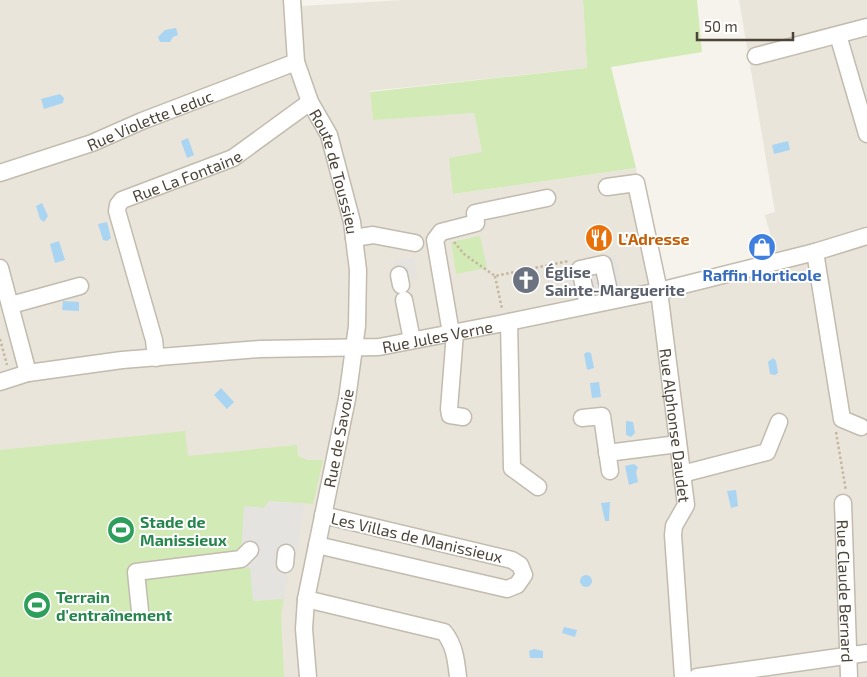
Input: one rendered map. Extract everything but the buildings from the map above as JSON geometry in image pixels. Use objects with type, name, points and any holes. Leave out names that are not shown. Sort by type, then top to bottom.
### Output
[{"type":"street","name":"Route de Toussieu","points":[[292,0],[296,62],[310,102],[329,135],[352,222],[358,270],[358,326],[355,348]]},
{"type":"street","points":[[756,56],[867,27]]},
{"type":"street","points":[[838,35],[867,134]]},
{"type":"street","name":"Rue Violette Leduc","points":[[0,173],[92,143],[142,121],[296,62]]},
{"type":"street","name":"Rue La Fontaine","points":[[156,358],[154,340],[117,211],[118,205],[122,200],[233,158],[310,102]]},
{"type":"street","name":"Rue Alphonse Daudet","points":[[607,187],[636,182],[659,291],[686,505],[674,526],[673,535],[683,677]]},
{"type":"street","points":[[463,417],[450,415],[449,409],[453,333],[435,240],[441,232],[476,223],[474,213],[547,198]]},
{"type":"street","points":[[354,238],[373,235],[415,243]]},
{"type":"street","name":"Rue Jules Verne","points":[[5,380],[28,373],[156,358],[260,349],[372,348],[506,323],[659,291],[815,252],[867,236]]},
{"type":"street","points":[[815,252],[842,419],[861,427]]},
{"type":"street","points":[[588,305],[580,269],[603,264],[611,300]]},
{"type":"street","points":[[0,268],[28,373]]},
{"type":"street","points":[[11,305],[80,286]]},
{"type":"street","points":[[402,287],[412,340]]},
{"type":"street","points":[[506,323],[512,468],[538,487]]},
{"type":"street","name":"Rue de Savoie","points":[[308,677],[304,629],[306,600],[347,399],[355,348]]},
{"type":"street","points":[[582,418],[602,416],[610,471]]},
{"type":"street","points":[[682,474],[766,452],[779,422]]},
{"type":"street","points":[[607,453],[678,444]]},
{"type":"street","name":"Rue Claude Bernard","points":[[843,503],[849,677]]},
{"type":"street","name":"Les Villas de Manissieux","points":[[317,545],[507,589],[517,585],[524,575],[520,565],[512,560],[323,515]]},
{"type":"street","points":[[140,611],[136,572],[241,559],[250,550]]},
{"type":"street","points":[[306,600],[444,632],[451,641],[456,655],[458,677]]},
{"type":"street","points":[[697,677],[867,653]]},
{"type":"path","points":[[441,232],[462,249],[464,254],[495,276],[506,323]]},
{"type":"path","points":[[495,276],[571,261],[580,269]]},
{"type":"path","points":[[0,339],[5,380]]},
{"type":"shaded area","points":[[0,0],[302,0],[302,6],[403,0],[583,0],[587,68],[370,91],[373,119],[474,113],[482,152],[454,194],[636,168],[665,281],[776,256],[765,215],[775,212],[739,0],[867,0],[867,677],[0,677]]},
{"type":"shaded area","points":[[615,255],[622,285],[572,296],[565,266]]},
{"type":"shaded area","points":[[414,257],[417,277],[396,282],[394,261]]},
{"type":"shaded area","points":[[269,501],[304,504],[295,563],[289,564],[284,599],[253,601],[250,568],[242,568],[244,506],[264,508]]},
{"type":"green space","points":[[583,0],[697,0],[702,52],[611,67],[636,168],[453,194],[449,158],[482,152],[474,113],[373,120],[370,92],[587,68]]},
{"type":"green space","points":[[480,236],[487,268],[456,274],[451,242]]},
{"type":"green space","name":"Stade de Manissieux","points":[[185,431],[188,456],[297,445],[298,456],[308,460],[323,460],[313,504],[269,501],[264,508],[244,506],[289,564],[281,616],[284,677],[0,677],[0,450]]},
{"type":"water","points":[[176,28],[178,35],[173,37],[170,42],[160,42],[158,37],[165,30]]},
{"type":"water","points":[[60,94],[64,98],[63,103],[44,109],[41,99]]},
{"type":"water","points":[[188,138],[194,155],[187,158],[181,141]]},
{"type":"water","points":[[788,141],[790,150],[774,154],[772,145]]},
{"type":"water","points":[[42,203],[48,216],[44,222],[40,219],[36,206]]},
{"type":"water","points":[[107,222],[111,238],[107,241],[103,240],[98,224]]},
{"type":"water","points":[[59,241],[65,260],[55,263],[50,244]]},
{"type":"water","points":[[63,301],[79,302],[79,311],[62,310]]},
{"type":"water","points":[[587,352],[591,353],[594,368],[587,370],[584,354]]},
{"type":"water","points":[[773,358],[776,361],[778,373],[775,375],[770,374],[768,362]]},
{"type":"water","points":[[599,382],[601,397],[592,398],[590,383]]},
{"type":"water","points":[[221,388],[234,402],[227,409],[214,395]]},
{"type":"water","points":[[626,421],[633,422],[635,433],[631,437],[626,435]]},
{"type":"water","points":[[634,464],[638,467],[636,472],[638,482],[629,485],[625,466]]},
{"type":"water","points":[[736,490],[738,506],[731,508],[727,491]]},
{"type":"water","points":[[610,502],[609,521],[605,521],[601,503]]},
{"type":"water","points":[[588,575],[591,576],[591,586],[584,587],[581,586],[580,579],[581,576]]},
{"type":"water","points":[[564,627],[577,630],[575,637],[562,633]]},
{"type":"water","points":[[534,649],[543,651],[543,658],[530,658],[529,651]]},
{"type":"place","name":"L'Adresse","points":[[599,238]]},
{"type":"place","name":"Raffin Horticole","points":[[762,247]]},
{"type":"place","name":"Église Sainte-Marguerite","points":[[526,280]]},
{"type":"place","name":"Stade de Manissieux","points":[[121,530]]},
{"type":"place","name":"Terrain d'entraînement","points":[[37,605]]}]
